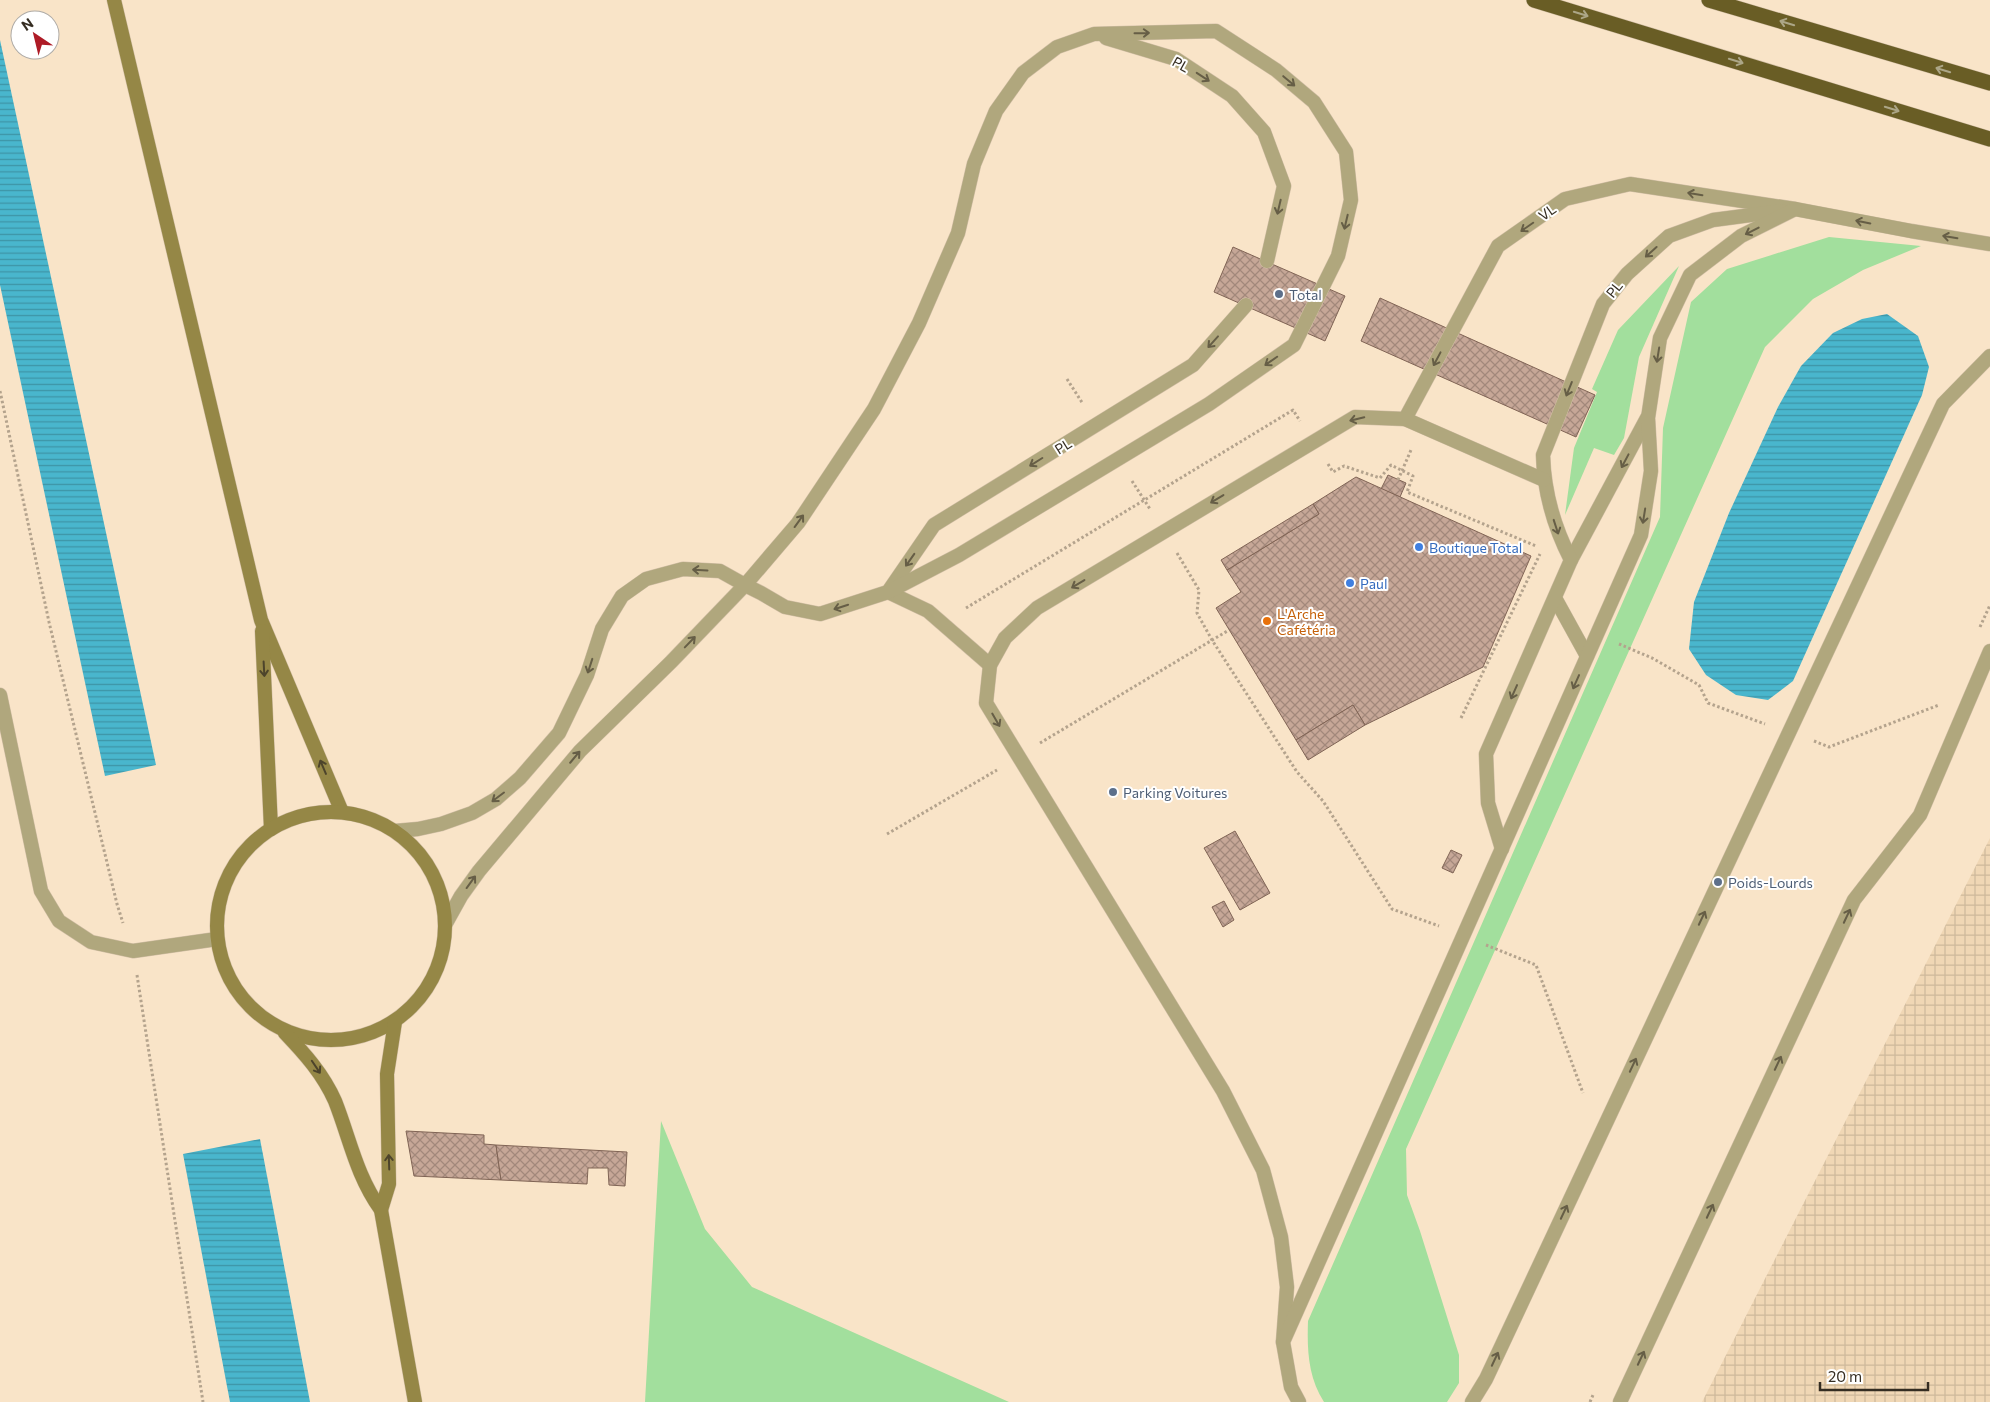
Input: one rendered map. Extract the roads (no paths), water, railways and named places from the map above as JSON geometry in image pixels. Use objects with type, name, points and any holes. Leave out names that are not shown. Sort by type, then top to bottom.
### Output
[{"type":"highway","points":[[1534,0],[1990,138]]},
{"type":"highway","points":[[1708,0],[1990,84]]},
{"type":"main road","points":[[114,0],[261,620],[342,812]]},
{"type":"main road","points":[[261,620],[271,829]]},
{"type":"main road","points":[[284,1031],[311,1040],[341,1041],[369,1035],[396,1022],[417,1002],[433,979],[443,952],[446,923],[442,896],[432,871],[416,848],[395,831],[369,818],[342,812],[305,815],[271,829],[246,849],[228,876],[218,906],[217,939],[228,977],[251,1009],[284,1031],[316,1065],[334,1100],[366,1189],[381,1210],[415,1402]]},
{"type":"main road","points":[[381,1210],[389,1184],[387,1074],[396,1022]]},
{"type":"street","points":[[395,831],[441,824],[472,813],[496,799],[520,778],[559,733],[587,675],[602,629],[622,596],[646,579],[683,569],[720,571],[745,585],[785,607],[820,614],[888,592],[959,555],[1209,404],[1294,345],[1338,256],[1351,200],[1346,152],[1314,102],[1276,70],[1216,31],[1094,34],[1057,47],[1023,74],[996,111],[974,164],[958,233],[919,323],[874,409],[798,523],[745,585],[671,662],[580,751],[479,871],[461,896],[446,923]]},
{"type":"street","name":"PL","points":[[1094,34],[1176,59],[1232,96],[1264,132],[1284,186],[1267,261]]},
{"type":"street","name":"VL","points":[[1405,419],[1498,246],[1565,199],[1630,184],[1796,209],[1990,244]]},
{"type":"street","name":"PL","points":[[1571,560],[1557,532],[1544,480],[1543,455],[1603,304],[1627,274],[1669,236],[1713,220],[1796,209]]},
{"type":"street","points":[[1283,1342],[1640,536],[1651,471],[1648,418],[1660,338],[1690,275],[1741,236],[1796,209]]},
{"type":"street","name":"PL","points":[[888,592],[934,526],[1193,364],[1246,305]]},
{"type":"street","points":[[1472,1402],[1486,1379],[1943,404],[1990,356]]},
{"type":"street","points":[[1299,1402],[1291,1387],[1283,1342],[1287,1287],[1281,1236],[1263,1170],[1223,1091],[986,703],[990,665],[1005,638],[1038,608],[1355,417],[1405,419],[1544,480]]},
{"type":"street","points":[[1502,849],[1488,803],[1486,754],[1571,560],[1648,418]]},
{"type":"street","points":[[888,592],[928,611],[990,665]]},
{"type":"street","points":[[1555,598],[1587,656]]},
{"type":"street","points":[[1620,1402],[1854,900],[1920,815],[1990,651]]},
{"type":"street","points":[[0,695],[41,891],[59,920],[91,942],[133,951],[217,939]]},
{"type":"water","points":[[0,40],[156,765],[105,776],[0,285]]},
{"type":"water","points":[[1887,314],[1918,336],[1929,367],[1922,395],[1793,681],[1768,700],[1736,695],[1706,675],[1689,649],[1694,602],[1729,513],[1778,407],[1801,366],[1833,333],[1862,319]]},
{"type":"water","points":[[260,1139],[310,1402],[230,1402],[183,1154]]},
{"type":"place","name":"Total","points":[[1279,294]]},
{"type":"place","name":"Boutique Total","points":[[1419,547]]},
{"type":"place","name":"Paul","points":[[1350,583]]},
{"type":"place","name":"L'Arche Cafétéria","points":[[1267,621]]},
{"type":"place","name":"Parking Voitures","points":[[1113,792]]},
{"type":"place","name":"Poids-Lourds","points":[[1718,882]]}]
